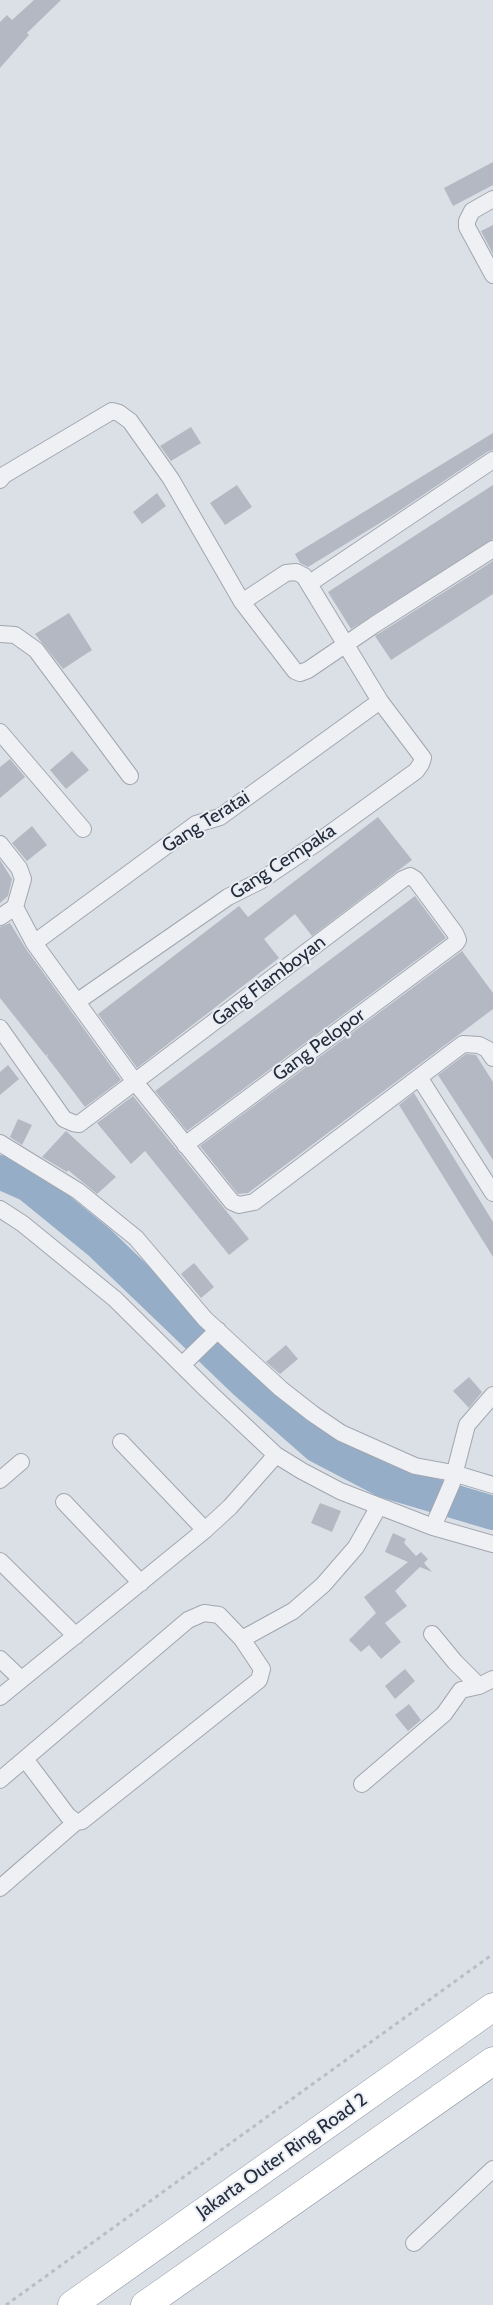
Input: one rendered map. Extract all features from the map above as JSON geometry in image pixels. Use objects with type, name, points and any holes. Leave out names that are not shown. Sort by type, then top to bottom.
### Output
[{"type":"highway","name":"Jakarta Outer Ring Road 2","points":[[72,2305],[493,2007]]},
{"type":"highway","points":[[145,2305],[493,2061]]},
{"type":"street","points":[[493,199],[472,211],[466,221],[467,227],[493,274]]},
{"type":"street","points":[[0,480],[4,475],[112,411],[116,411],[130,421],[171,479],[242,602],[295,671],[300,673],[308,670],[493,549]]},
{"type":"street","points":[[310,583],[493,460]]},
{"type":"street","points":[[242,602],[286,573],[296,572],[304,576],[310,583],[380,702]]},
{"type":"street","points":[[0,634],[15,635],[24,639],[36,650],[130,776]]},
{"type":"street","name":"Gang Teratai","points":[[34,943],[196,824],[220,816],[380,702]]},
{"type":"street","name":"Gang Cempaka","points":[[78,1001],[228,897],[260,881],[416,771],[423,758],[380,702]]},
{"type":"street","points":[[0,732],[83,829]]},
{"type":"street","points":[[0,844],[19,868],[23,879],[15,907],[0,917]]},
{"type":"street","name":"Gang Pelopor","points":[[184,1144],[454,946],[458,940],[454,933],[415,879],[410,876],[403,879]]},
{"type":"street","name":"Gang Flamboyan","points":[[0,1028],[50,1102],[64,1119],[72,1124],[79,1124],[403,879]]},
{"type":"street","points":[[15,907],[34,943],[78,1001],[135,1082],[232,1202],[239,1205],[254,1202],[463,1044],[479,1044],[487,1049],[493,1058]]},
{"type":"street","points":[[419,1077],[493,1193]]},
{"type":"street","points":[[0,1143],[78,1191],[136,1238],[215,1333],[281,1389],[341,1433],[415,1466],[453,1478],[493,1485]]},
{"type":"street","points":[[2,1214],[23,1224],[187,1360],[276,1454],[302,1471],[340,1491],[379,1506],[436,1520],[493,1544]]},
{"type":"street","points":[[187,1360],[215,1333]]},
{"type":"street","points":[[436,1520],[453,1478],[467,1425],[493,1396]]},
{"type":"street","points":[[121,1442],[205,1530]]},
{"type":"street","points":[[0,1696],[205,1530],[230,1507],[276,1454]]},
{"type":"street","points":[[0,1480],[21,1462]]},
{"type":"street","points":[[64,1502],[141,1583]]},
{"type":"street","points":[[242,1639],[293,1611],[323,1585],[356,1547],[379,1506]]},
{"type":"street","points":[[0,1561],[76,1636]]},
{"type":"street","points":[[0,1780],[188,1620],[204,1613],[219,1615],[242,1639],[262,1669],[259,1680],[82,1821],[76,1822],[0,1888]]},
{"type":"street","points":[[432,1634],[455,1662],[486,1682]]},
{"type":"street","points":[[0,1659],[20,1678]]},
{"type":"street","points":[[362,1784],[444,1714],[461,1690],[486,1682]]},
{"type":"street","points":[[25,1759],[68,1816],[76,1822]]},
{"type":"street","points":[[414,2243],[493,2169]]},
{"type":"path","points":[[6,2305],[493,1954]]},
{"type":"building","points":[[34,0],[61,0],[27,33],[29,35],[0,68],[0,22],[7,15],[12,20]]},
{"type":"building","points":[[493,162],[493,185],[453,206],[444,188]]},
{"type":"building","points":[[493,225],[493,254],[481,231]]},
{"type":"building","points":[[191,427],[201,443],[171,461],[160,446]]},
{"type":"building","points":[[493,433],[493,450],[487,452],[393,515],[308,567],[300,563],[295,554]]},
{"type":"building","points":[[237,485],[252,507],[225,525],[210,503]]},
{"type":"building","points":[[493,485],[493,539],[351,629],[328,592]]},
{"type":"building","points":[[157,493],[166,506],[142,524],[133,512]]},
{"type":"building","points":[[493,561],[493,594],[391,660],[375,636]]},
{"type":"building","points":[[69,613],[92,650],[63,669],[35,634]]},
{"type":"building","points":[[72,751],[89,770],[66,789],[50,770]]},
{"type":"building","points":[[10,759],[25,777],[0,798],[0,767]]},
{"type":"building","points":[[378,817],[412,860],[312,936],[295,914],[264,939],[279,958],[137,1068],[98,1014],[239,906],[248,917]]},
{"type":"building","points":[[32,826],[47,845],[27,861],[12,843]]},
{"type":"building","points":[[0,860],[12,879],[8,896],[0,903]]},
{"type":"building","points":[[415,896],[446,938],[187,1131],[155,1091]]},
{"type":"building","points":[[10,923],[26,949],[121,1080],[85,1107],[47,1057],[48,1054],[46,1056],[0,998],[0,927]]},
{"type":"building","points":[[462,951],[493,993],[493,1009],[248,1193],[238,1194],[200,1146]]},
{"type":"building","points":[[466,1054],[476,1055],[493,1082],[493,1160],[438,1075]]},
{"type":"building","points":[[8,1065],[19,1079],[0,1095],[0,1072]]},
{"type":"building","points":[[414,1093],[493,1222],[493,1257],[399,1105]]},
{"type":"building","points":[[133,1096],[249,1239],[229,1255],[145,1151],[131,1164],[97,1123]]},
{"type":"building","points":[[18,1119],[32,1125],[22,1145],[10,1137]]},
{"type":"building","points":[[66,1131],[116,1177],[97,1194],[68,1170],[67,1172],[42,1157]]},
{"type":"building","points":[[194,1263],[214,1287],[201,1298],[181,1274]]},
{"type":"building","points":[[286,1345],[298,1359],[280,1374],[266,1362]]},
{"type":"building","points":[[469,1377],[482,1392],[469,1408],[453,1391]]},
{"type":"building","points":[[320,1503],[341,1511],[332,1532],[311,1523]]},
{"type":"building","points":[[393,1533],[406,1539],[404,1543],[416,1556],[421,1552],[428,1559],[424,1563],[432,1572],[420,1567],[395,1591],[407,1606],[385,1623],[401,1642],[381,1659],[369,1645],[361,1652],[349,1640],[376,1613],[364,1597],[408,1562],[385,1552]]},
{"type":"building","points":[[405,1669],[415,1681],[395,1699],[385,1686]]},
{"type":"building","points":[[409,1704],[421,1720],[408,1731],[395,1715]]},
{"type":"waterway","points":[[0,1172],[29,1185],[99,1242],[245,1382],[318,1446],[385,1481],[493,1513]]}]
